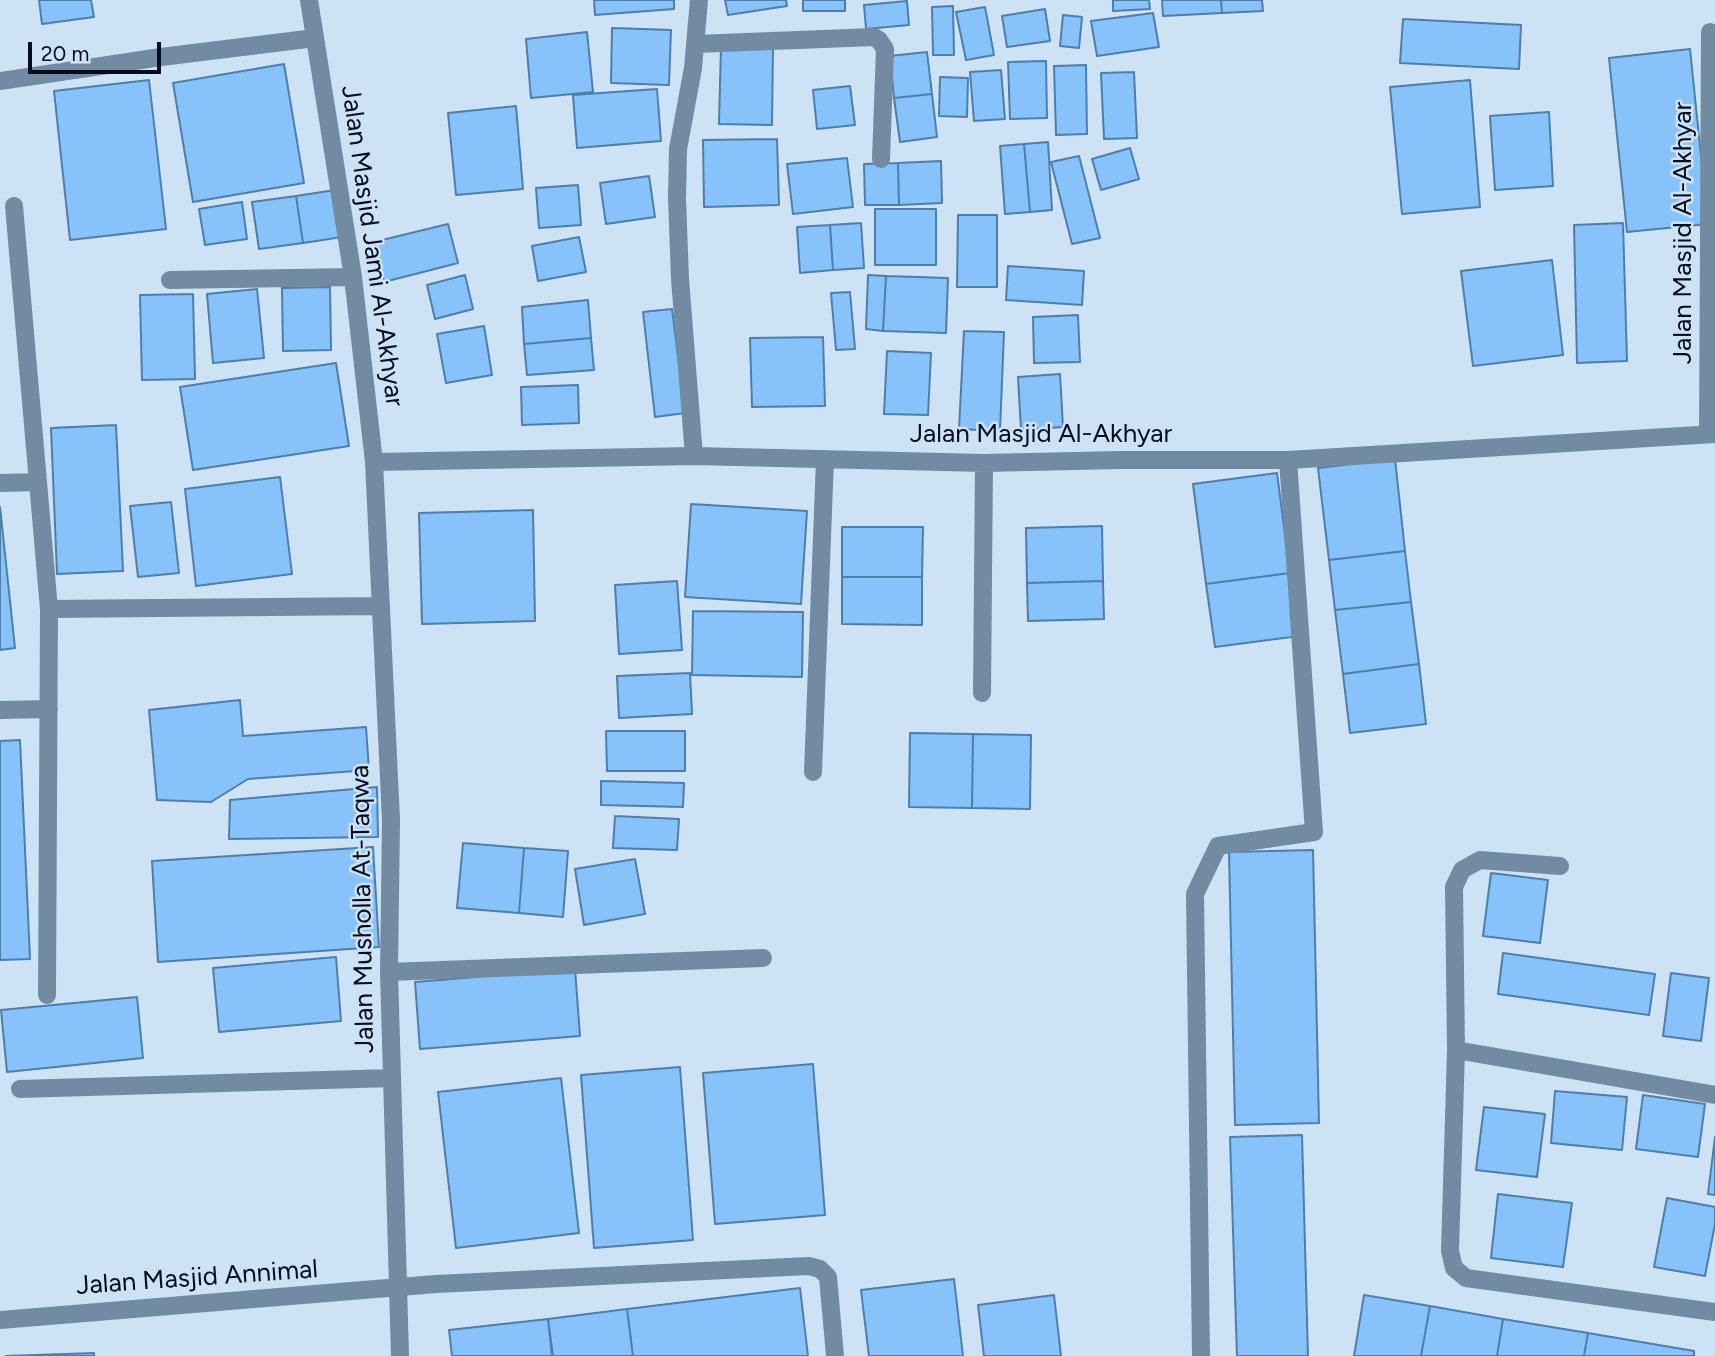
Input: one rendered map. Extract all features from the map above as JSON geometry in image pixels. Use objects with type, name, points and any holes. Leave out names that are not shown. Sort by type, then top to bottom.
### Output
[{"type":"street","name":"Jalan Masjid Jami Al-Akhyar","points":[[309,0],[353,277],[374,462]]},
{"type":"street","points":[[694,456],[680,279],[677,198],[678,149],[696,44],[699,0]]},
{"type":"street","name":"Jalan Masjid Al-Akhyar","points":[[374,462],[694,456],[984,463],[1288,460],[1711,434],[1710,32]]},
{"type":"street","points":[[696,44],[874,37],[885,50],[881,159]]},
{"type":"street","points":[[0,81],[315,38]]},
{"type":"street","points":[[14,206],[49,609],[47,995]]},
{"type":"street","points":[[170,280],[353,277]]},
{"type":"street","points":[[813,772],[825,459]]},
{"type":"street","points":[[1201,1356],[1195,894],[1218,846],[1314,832],[1288,460]]},
{"type":"street","name":"Jalan Musholla At-Taqwa","points":[[374,462],[391,820],[389,972],[400,1356]]},
{"type":"street","points":[[982,693],[984,463]]},
{"type":"street","points":[[0,483],[38,482]]},
{"type":"street","points":[[49,609],[381,606]]},
{"type":"street","points":[[0,710],[48,709]]},
{"type":"street","points":[[1560,866],[1480,860],[1462,870],[1454,887],[1456,1050],[1450,1251],[1454,1268],[1466,1278],[1715,1312]]},
{"type":"street","points":[[389,972],[763,958]]},
{"type":"street","points":[[1456,1050],[1715,1095]]},
{"type":"street","points":[[20,1089],[392,1078]]},
{"type":"street","name":"Jalan Masjid Annimal","points":[[0,1320],[436,1284],[809,1266],[820,1269],[828,1277],[835,1356]]},
{"type":"building","points":[[39,0],[91,0],[94,17],[42,24]]},
{"type":"building","points":[[594,0],[674,0],[674,9],[595,15]]},
{"type":"building","points":[[725,0],[786,0],[787,6],[728,15]]},
{"type":"building","points":[[803,0],[845,0],[845,11],[803,11]]},
{"type":"building","points":[[1113,0],[1149,0],[1150,9],[1113,11]]},
{"type":"building","points":[[1162,0],[1221,0],[1222,13],[1163,16]]},
{"type":"building","points":[[1221,0],[1262,0],[1263,11],[1222,13]]},
{"type":"building","points":[[907,1],[909,25],[866,29],[864,5]]},
{"type":"building","points":[[953,6],[954,55],[933,55],[932,7]]},
{"type":"building","points":[[985,7],[994,55],[966,60],[956,12]]},
{"type":"building","points":[[1045,9],[1050,41],[1007,47],[1002,16]]},
{"type":"building","points":[[1153,13],[1159,47],[1097,56],[1091,21]]},
{"type":"building","points":[[1063,15],[1082,17],[1079,48],[1060,46]]},
{"type":"building","points":[[1403,19],[1521,25],[1519,69],[1400,63]]},
{"type":"building","points":[[612,28],[671,30],[669,85],[611,83]]},
{"type":"building","points":[[587,32],[593,92],[531,98],[526,39]]},
{"type":"building","points":[[721,45],[773,47],[772,125],[719,124]]},
{"type":"building","points":[[1690,49],[1708,224],[1627,232],[1609,58]]},
{"type":"building","points":[[927,52],[932,94],[894,98],[890,56]]},
{"type":"building","points":[[1046,61],[1047,118],[1010,119],[1008,62]]},
{"type":"building","points":[[284,64],[304,183],[193,202],[173,83]]},
{"type":"building","points":[[1086,65],[1087,134],[1056,135],[1054,66]]},
{"type":"building","points":[[1001,70],[1005,119],[974,121],[970,72]]},
{"type":"building","points":[[1134,72],[1137,138],[1104,139],[1101,73]]},
{"type":"building","points":[[940,77],[968,78],[967,117],[939,116]]},
{"type":"building","points":[[149,80],[166,229],[70,240],[54,91]]},
{"type":"building","points":[[1470,80],[1480,207],[1402,214],[1390,87]]},
{"type":"building","points":[[850,86],[855,125],[817,129],[813,90]]},
{"type":"building","points":[[657,89],[661,141],[577,148],[573,95]]},
{"type":"building","points":[[932,94],[937,137],[900,142],[894,98]]},
{"type":"building","points":[[516,106],[523,189],[456,195],[448,113]]},
{"type":"building","points":[[1549,112],[1553,186],[1495,190],[1490,116]]},
{"type":"building","points":[[777,139],[779,205],[704,207],[703,140]]},
{"type":"building","points":[[1048,142],[1052,210],[1030,212],[1024,144]]},
{"type":"building","points":[[1024,144],[1030,212],[1005,214],[1000,146]]},
{"type":"building","points":[[1130,148],[1139,179],[1101,190],[1092,159]]},
{"type":"building","points":[[1079,156],[1100,238],[1072,244],[1051,162]]},
{"type":"building","points":[[847,158],[853,207],[793,214],[787,164]]},
{"type":"building","points":[[941,161],[942,203],[899,205],[898,163]]},
{"type":"building","points":[[898,163],[899,205],[865,205],[864,164]]},
{"type":"building","points":[[649,176],[655,217],[606,224],[600,183]]},
{"type":"building","points":[[578,185],[581,225],[539,228],[536,188]]},
{"type":"building","points":[[335,190],[342,237],[303,243],[296,196]]},
{"type":"building","points":[[296,196],[303,243],[259,249],[252,202]]},
{"type":"building","points":[[242,202],[247,239],[205,245],[199,209]]},
{"type":"building","points":[[875,209],[936,209],[936,265],[875,265]]},
{"type":"building","points":[[958,215],[997,215],[997,287],[957,287]]},
{"type":"building","points":[[861,223],[864,268],[833,270],[830,225]]},
{"type":"building","points":[[1623,223],[1627,361],[1577,363],[1574,225]]},
{"type":"building","points":[[448,224],[458,263],[384,282],[374,242]]},
{"type":"building","points":[[830,225],[833,270],[800,273],[797,227]]},
{"type":"building","points":[[579,237],[586,272],[538,281],[532,246]]},
{"type":"building","points":[[1552,260],[1563,355],[1473,366],[1461,271]]},
{"type":"building","points":[[1008,266],[1084,271],[1082,305],[1006,300]]},
{"type":"building","points":[[465,275],[473,309],[435,319],[427,285]]},
{"type":"building","points":[[868,275],[886,276],[883,331],[866,329]]},
{"type":"building","points":[[886,276],[948,278],[946,333],[883,331]]},
{"type":"building","points":[[330,287],[331,350],[283,351],[282,288]]},
{"type":"building","points":[[257,289],[264,358],[213,363],[207,294]]},
{"type":"building","points":[[850,292],[855,349],[836,350],[831,293]]},
{"type":"building","points":[[193,294],[195,379],[142,380],[140,295]]},
{"type":"building","points":[[588,300],[591,338],[524,344],[522,307]]},
{"type":"building","points":[[672,309],[685,413],[655,417],[643,312]]},
{"type":"building","points":[[1078,315],[1080,362],[1034,363],[1033,317]]},
{"type":"building","points":[[484,326],[492,375],[446,383],[437,334]]},
{"type":"building","points":[[964,331],[1004,332],[1000,431],[959,429]]},
{"type":"building","points":[[823,337],[825,406],[752,407],[750,338]]},
{"type":"building","points":[[591,338],[594,370],[527,375],[524,344]]},
{"type":"building","points":[[887,351],[931,353],[928,415],[884,414]]},
{"type":"building","points":[[336,363],[349,446],[193,470],[180,387]]},
{"type":"building","points":[[1060,374],[1063,427],[1021,430],[1018,377]]},
{"type":"building","points":[[578,385],[579,423],[522,425],[521,387]]},
{"type":"building","points":[[116,425],[123,571],[57,574],[51,428]]},
{"type":"building","points":[[1395,459],[1405,551],[1329,560],[1318,468]]},
{"type":"building","points":[[1277,473],[1290,573],[1206,584],[1193,484]]},
{"type":"building","points":[[280,477],[292,574],[196,586],[185,489]]},
{"type":"building","points":[[171,502],[179,573],[138,577],[130,506]]},
{"type":"building","points":[[691,504],[807,511],[801,604],[685,597]]},
{"type":"building","points":[[0,507],[15,648],[0,650]]},
{"type":"building","points":[[533,510],[535,621],[422,624],[419,513]]},
{"type":"building","points":[[1102,526],[1103,581],[1027,583],[1026,528]]},
{"type":"building","points":[[842,527],[923,527],[922,577],[842,577]]},
{"type":"building","points":[[1405,551],[1411,602],[1335,610],[1329,560]]},
{"type":"building","points":[[1290,573],[1299,636],[1215,647],[1206,584]]},
{"type":"building","points":[[842,577],[922,577],[922,625],[842,624]]},
{"type":"building","points":[[677,581],[682,650],[619,654],[615,585]]},
{"type":"building","points":[[1103,581],[1104,619],[1028,621],[1027,583]]},
{"type":"building","points":[[1411,602],[1419,664],[1343,674],[1335,610]]},
{"type":"building","points":[[693,611],[803,612],[802,677],[692,675]]},
{"type":"building","points":[[1419,664],[1426,724],[1350,733],[1343,674]]},
{"type":"building","points":[[690,673],[692,714],[619,718],[617,676]]},
{"type":"building","points":[[240,700],[243,736],[366,727],[369,770],[248,779],[211,802],[157,800],[149,710]]},
{"type":"building","points":[[606,731],[685,731],[685,771],[607,771]]},
{"type":"building","points":[[910,733],[973,734],[972,808],[909,807]]},
{"type":"building","points":[[973,734],[1031,735],[1030,809],[972,808]]},
{"type":"building","points":[[20,740],[30,959],[0,960],[0,741]]},
{"type":"building","points":[[601,781],[684,783],[683,807],[601,805]]},
{"type":"building","points":[[377,787],[378,837],[229,839],[230,800]]},
{"type":"building","points":[[615,816],[679,819],[677,850],[613,848]]},
{"type":"building","points":[[463,843],[524,848],[519,913],[457,908]]},
{"type":"building","points":[[373,847],[379,947],[158,962],[152,861]]},
{"type":"building","points":[[524,848],[568,851],[563,917],[519,913]]},
{"type":"building","points":[[1313,850],[1319,1123],[1235,1125],[1229,852]]},
{"type":"building","points":[[635,859],[645,914],[584,925],[575,869]]},
{"type":"building","points":[[1491,873],[1548,880],[1540,943],[1483,936]]},
{"type":"building","points":[[1503,953],[1655,974],[1649,1015],[1498,994]]},
{"type":"building","points":[[336,957],[341,1021],[219,1032],[213,968]]},
{"type":"building","points":[[575,969],[580,1036],[420,1049],[415,982]]},
{"type":"building","points":[[1671,973],[1709,978],[1701,1041],[1663,1036]]},
{"type":"building","points":[[137,997],[143,1058],[7,1072],[1,1010]]},
{"type":"building","points":[[813,1064],[825,1215],[715,1224],[703,1073]]},
{"type":"building","points":[[680,1067],[693,1240],[594,1248],[581,1075]]},
{"type":"building","points":[[561,1078],[579,1233],[456,1248],[438,1092]]},
{"type":"building","points":[[1555,1091],[1627,1097],[1622,1150],[1551,1143]]},
{"type":"building","points":[[1643,1095],[1705,1104],[1698,1157],[1636,1149]]},
{"type":"building","points":[[1484,1107],[1545,1114],[1537,1177],[1476,1170]]},
{"type":"building","points":[[1302,1135],[1308,1356],[1237,1356],[1230,1137]]},
{"type":"building","points":[[1715,1137],[1715,1195],[1708,1194]]},
{"type":"building","points":[[1498,1194],[1572,1203],[1563,1267],[1491,1258]]},
{"type":"building","points":[[1667,1198],[1715,1207],[1715,1224],[1705,1276],[1654,1267]]},
{"type":"building","points":[[954,1279],[963,1356],[869,1356],[861,1290]]},
{"type":"building","points":[[800,1288],[808,1356],[633,1356],[627,1309]]},
{"type":"building","points":[[1054,1295],[1061,1356],[984,1356],[978,1305]]},
{"type":"building","points":[[1364,1295],[1430,1306],[1421,1356],[1354,1356]]},
{"type":"building","points":[[1430,1306],[1503,1319],[1497,1356],[1421,1356]]},
{"type":"building","points":[[627,1309],[633,1356],[553,1356],[548,1319]]},
{"type":"building","points":[[548,1319],[552,1356],[452,1356],[449,1330]]},
{"type":"building","points":[[1503,1319],[1588,1333],[1584,1356],[1497,1356]]},
{"type":"building","points":[[1588,1333],[1694,1351],[1694,1356],[1584,1356]]},
{"type":"building","points":[[94,1353],[94,1356],[6,1356]]}]
